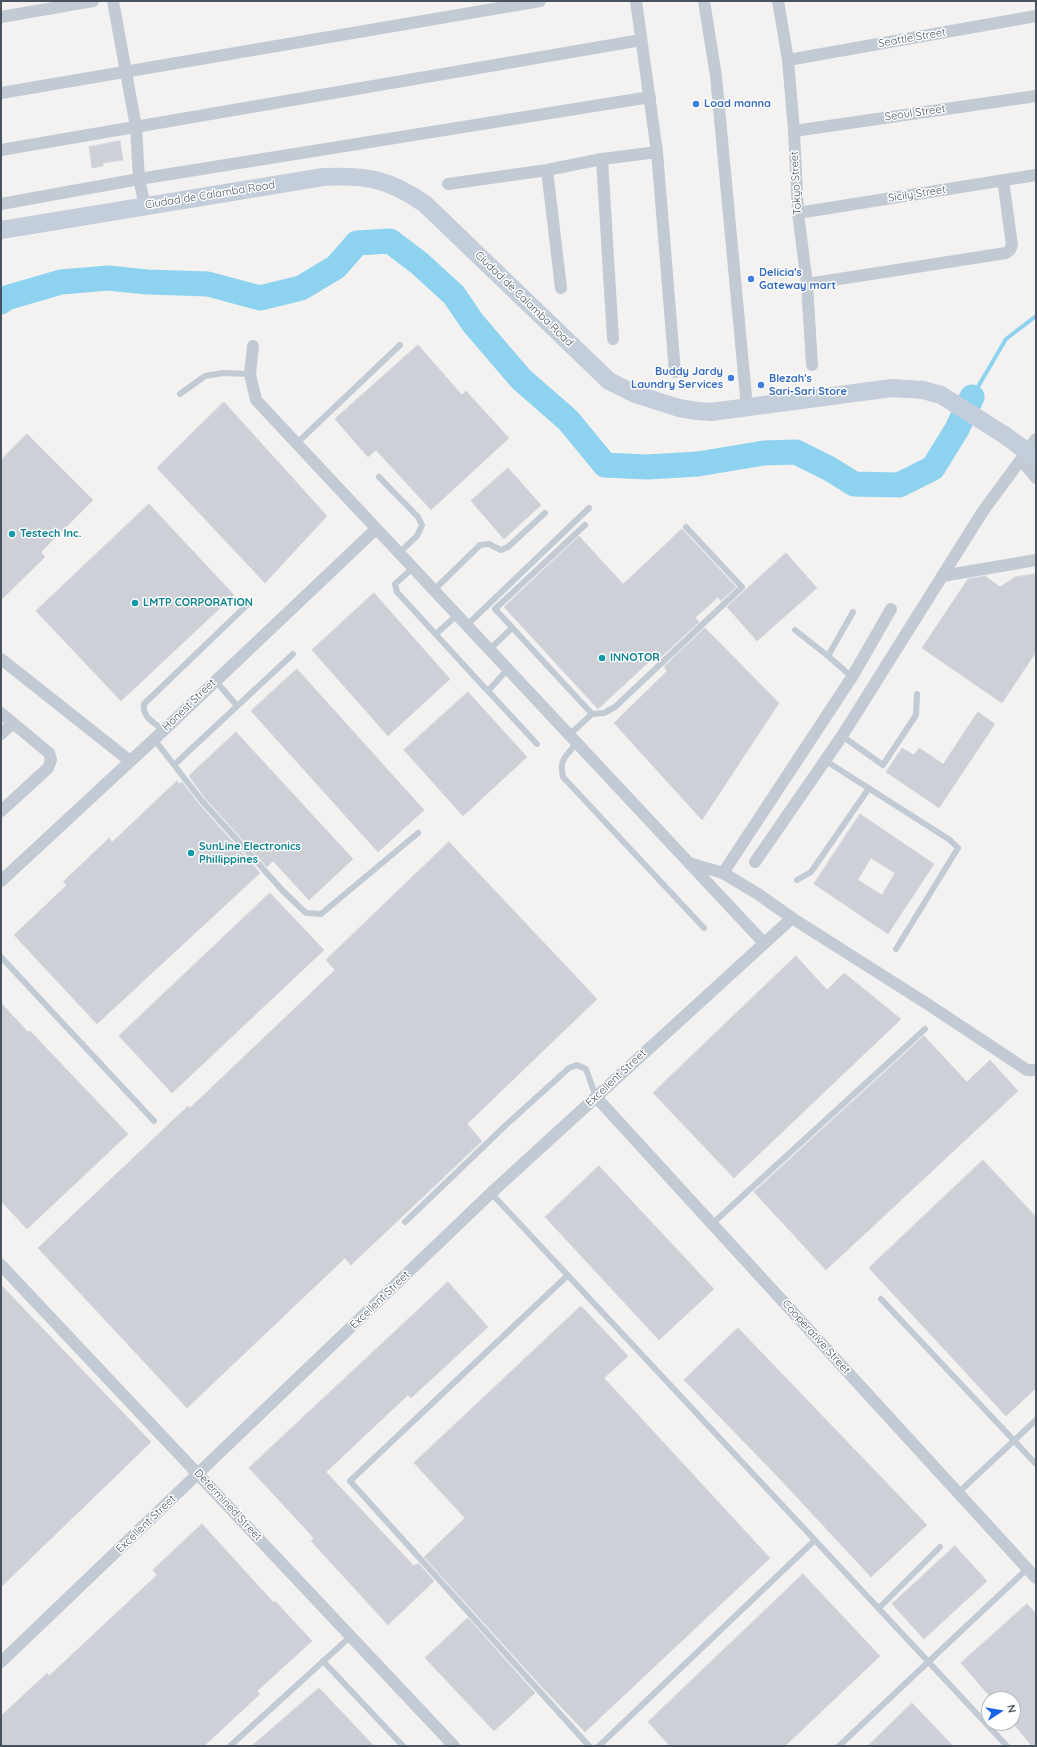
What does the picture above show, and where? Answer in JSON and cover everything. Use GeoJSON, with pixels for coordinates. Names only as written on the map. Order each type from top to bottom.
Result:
{"type":"FeatureCollection","features":[{"type":"Feature","properties":{"kind":"main road","name":"Ciudad de Calamba Road"},"geometry":{"type":"LineString","coordinates":[[1,230],[323,177],[346,176],[379,180],[406,191],[425,204],[609,381],[635,394],[679,408],[710,412],[892,388],[923,390],[941,395],[1030,452]]}},
{"type":"Feature","properties":{"kind":"street"},"geometry":{"type":"LineString","coordinates":[[1,17],[93,1]]}},
{"type":"Feature","properties":{"kind":"street"},"geometry":{"type":"LineString","coordinates":[[113,1],[136,127],[139,179],[145,206]]}},
{"type":"Feature","properties":{"kind":"street"},"geometry":{"type":"LineString","coordinates":[[1,93],[540,1]]}},
{"type":"Feature","properties":{"kind":"street"},"geometry":{"type":"LineString","coordinates":[[636,1],[658,152],[675,372]]}},
{"type":"Feature","properties":{"kind":"street"},"geometry":{"type":"LineString","coordinates":[[704,1],[716,76],[747,407]]}},
{"type":"Feature","properties":{"kind":"street","name":"Tokyo Street"},"geometry":{"type":"LineString","coordinates":[[778,1],[788,60],[794,131],[798,213],[807,284],[812,365]]}},
{"type":"Feature","properties":{"kind":"street","name":"Seattle Street"},"geometry":{"type":"LineString","coordinates":[[788,60],[1036,16]]}},
{"type":"Feature","properties":{"kind":"street"},"geometry":{"type":"LineString","coordinates":[[1,150],[641,40]]}},
{"type":"Feature","properties":{"kind":"street","name":"Seoul Street"},"geometry":{"type":"LineString","coordinates":[[794,131],[1036,96]]}},
{"type":"Feature","properties":{"kind":"street"},"geometry":{"type":"LineString","coordinates":[[1,204],[139,179],[650,97]]}},
{"type":"Feature","properties":{"kind":"street"},"geometry":{"type":"LineString","coordinates":[[448,184],[547,170],[602,159],[658,152]]}},
{"type":"Feature","properties":{"kind":"street"},"geometry":{"type":"LineString","coordinates":[[602,159],[613,339]]}},
{"type":"Feature","properties":{"kind":"street"},"geometry":{"type":"LineString","coordinates":[[547,170],[561,288]]}},
{"type":"Feature","properties":{"kind":"street","name":"Sicily Street"},"geometry":{"type":"LineString","coordinates":[[798,213],[1036,175]]}},
{"type":"Feature","properties":{"kind":"street"},"geometry":{"type":"LineString","coordinates":[[807,284],[1006,253],[1010,250],[1012,245],[1002,180]]}},
{"type":"Feature","properties":{"kind":"street"},"geometry":{"type":"LineString","coordinates":[[253,346],[250,374],[256,400],[687,863],[764,943]]}},
{"type":"Feature","properties":{"kind":"street"},"geometry":{"type":"LineString","coordinates":[[1030,452],[1036,478]]}},
{"type":"Feature","properties":{"kind":"street"},"geometry":{"type":"LineString","coordinates":[[755,862],[826,761],[983,511],[1030,452]]}},
{"type":"Feature","properties":{"kind":"street","name":"Honest Street"},"geometry":{"type":"LineString","coordinates":[[1,881],[164,730],[376,528]]}},
{"type":"Feature","properties":{"kind":"street"},"geometry":{"type":"LineString","coordinates":[[942,576],[1036,560]]}},
{"type":"Feature","properties":{"kind":"street"},"geometry":{"type":"LineString","coordinates":[[723,873],[852,677],[891,609]]}},
{"type":"Feature","properties":{"kind":"street"},"geometry":{"type":"LineString","coordinates":[[1,659],[130,761]]}},
{"type":"Feature","properties":{"kind":"street"},"geometry":{"type":"LineString","coordinates":[[1,713],[49,753],[52,760],[48,768],[1,811]]}},
{"type":"Feature","properties":{"kind":"street"},"geometry":{"type":"LineString","coordinates":[[1,734],[13,723]]}},
{"type":"Feature","properties":{"kind":"street"},"geometry":{"type":"LineString","coordinates":[[687,863],[723,873],[758,894],[792,918],[929,1005],[1027,1070],[1036,1070]]}},
{"type":"Feature","properties":{"kind":"street","name":"Excellent Street"},"geometry":{"type":"LineString","coordinates":[[1,1662],[491,1193],[792,918]]}},
{"type":"Feature","properties":{"kind":"street","name":"Cooperative Street"},"geometry":{"type":"LineString","coordinates":[[596,1097],[1036,1578]]}},
{"type":"Feature","properties":{"kind":"street","name":"Determined Street"},"geometry":{"type":"LineString","coordinates":[[1,1265],[454,1746]]}},
{"type":"Feature","properties":{"kind":"lane"},"geometry":{"type":"LineString","coordinates":[[296,444],[400,345]]}},
{"type":"Feature","properties":{"kind":"lane"},"geometry":{"type":"LineString","coordinates":[[180,394],[205,376],[223,373],[250,374]]}},
{"type":"Feature","properties":{"kind":"lane"},"geometry":{"type":"LineString","coordinates":[[379,477],[418,517],[422,525],[417,536],[399,553]]}},
{"type":"Feature","properties":{"kind":"lane"},"geometry":{"type":"LineString","coordinates":[[466,626],[589,508]]}},
{"type":"Feature","properties":{"kind":"lane"},"geometry":{"type":"LineString","coordinates":[[434,590],[480,545],[489,544],[501,550],[508,547],[545,512]]}},
{"type":"Feature","properties":{"kind":"lane"},"geometry":{"type":"LineString","coordinates":[[585,525],[495,609],[592,714]]}},
{"type":"Feature","properties":{"kind":"lane"},"geometry":{"type":"LineString","coordinates":[[686,527],[742,587],[615,707],[604,713],[592,714],[572,740],[562,759],[561,768],[563,777],[704,928]]}},
{"type":"Feature","properties":{"kind":"lane"},"geometry":{"type":"LineString","coordinates":[[413,568],[395,584],[395,588],[537,744]]}},
{"type":"Feature","properties":{"kind":"lane"},"geometry":{"type":"LineString","coordinates":[[164,730],[147,717],[143,709],[144,704],[249,603]]}},
{"type":"Feature","properties":{"kind":"lane"},"geometry":{"type":"LineString","coordinates":[[828,656],[853,612]]}},
{"type":"Feature","properties":{"kind":"lane"},"geometry":{"type":"LineString","coordinates":[[436,634],[457,615]]}},
{"type":"Feature","properties":{"kind":"lane"},"geometry":{"type":"LineString","coordinates":[[489,650],[512,628]]}},
{"type":"Feature","properties":{"kind":"lane"},"geometry":{"type":"LineString","coordinates":[[795,630],[852,677]]}},
{"type":"Feature","properties":{"kind":"lane"},"geometry":{"type":"LineString","coordinates":[[174,765],[293,654]]}},
{"type":"Feature","properties":{"kind":"lane"},"geometry":{"type":"LineString","coordinates":[[488,690],[508,670]]}},
{"type":"Feature","properties":{"kind":"lane"},"geometry":{"type":"LineString","coordinates":[[215,680],[237,706]]}},
{"type":"Feature","properties":{"kind":"lane"},"geometry":{"type":"LineString","coordinates":[[842,736],[883,765],[916,715],[917,694]]}},
{"type":"Feature","properties":{"kind":"lane"},"geometry":{"type":"LineString","coordinates":[[154,739],[202,801],[283,891],[306,913],[321,914],[418,833]]}},
{"type":"Feature","properties":{"kind":"lane"},"geometry":{"type":"LineString","coordinates":[[826,761],[950,840],[958,848],[896,949]]}},
{"type":"Feature","properties":{"kind":"lane"},"geometry":{"type":"LineString","coordinates":[[797,880],[811,872],[869,788]]}},
{"type":"Feature","properties":{"kind":"lane"},"geometry":{"type":"LineString","coordinates":[[1,957],[154,1121]]}},
{"type":"Feature","properties":{"kind":"lane"},"geometry":{"type":"LineString","coordinates":[[712,1224],[925,1029]]}},
{"type":"Feature","properties":{"kind":"lane"},"geometry":{"type":"LineString","coordinates":[[405,1222],[506,1125],[569,1068],[577,1065],[586,1069],[596,1097]]}},
{"type":"Feature","properties":{"kind":"lane"},"geometry":{"type":"LineString","coordinates":[[491,1193],[1007,1746]]}},
{"type":"Feature","properties":{"kind":"lane"},"geometry":{"type":"LineString","coordinates":[[568,1275],[350,1481],[589,1746]]}},
{"type":"Feature","properties":{"kind":"lane"},"geometry":{"type":"LineString","coordinates":[[881,1299],[1036,1464]]}},
{"type":"Feature","properties":{"kind":"lane"},"geometry":{"type":"LineString","coordinates":[[958,1493],[1036,1420]]}},
{"type":"Feature","properties":{"kind":"lane"},"geometry":{"type":"LineString","coordinates":[[599,1746],[815,1540]]}},
{"type":"Feature","properties":{"kind":"lane"},"geometry":{"type":"LineString","coordinates":[[879,1608],[940,1547]]}},
{"type":"Feature","properties":{"kind":"lane"},"geometry":{"type":"LineString","coordinates":[[839,1746],[1028,1569]]}},
{"type":"Feature","properties":{"kind":"lane"},"geometry":{"type":"LineString","coordinates":[[230,1746],[351,1636]]}},
{"type":"Feature","properties":{"kind":"lane"},"geometry":{"type":"LineString","coordinates":[[324,1661],[403,1746]]}},
{"type":"Feature","properties":{"kind":"building"},"geometry":{"type":"Polygon","coordinates":[[[120,141],[123,160],[103,163],[103,166],[92,168],[89,147],[120,141]]]}},
{"type":"Feature","properties":{"kind":"building"},"geometry":{"type":"Polygon","coordinates":[[[418,345],[462,395],[466,391],[509,438],[431,510],[376,450],[368,457],[335,419],[418,345]]]}},
{"type":"Feature","properties":{"kind":"building"},"geometry":{"type":"Polygon","coordinates":[[[224,402],[327,516],[265,583],[157,468],[224,402]]]}},
{"type":"Feature","properties":{"kind":"building"},"geometry":{"type":"Polygon","coordinates":[[[27,434],[93,500],[41,552],[45,557],[1,600],[1,460],[27,434]]]}},
{"type":"Feature","properties":{"kind":"building"},"geometry":{"type":"Polygon","coordinates":[[[508,468],[541,505],[504,539],[471,501],[508,468]]]}},
{"type":"Feature","properties":{"kind":"building","name":"LMTP CORPORATION"},"geometry":{"type":"Polygon","coordinates":[[[149,504],[234,595],[121,701],[36,611],[149,504]]]}},
{"type":"Feature","properties":{"kind":"building","name":"INNOTOR"},"geometry":{"type":"Polygon","coordinates":[[[682,529],[736,587],[721,601],[718,597],[695,618],[699,622],[658,660],[654,657],[598,709],[504,607],[579,536],[623,584],[682,529]]]}},
{"type":"Feature","properties":{"kind":"building"},"geometry":{"type":"Polygon","coordinates":[[[786,553],[817,588],[757,641],[727,607],[786,553]]]}},
{"type":"Feature","properties":{"kind":"building"},"geometry":{"type":"Polygon","coordinates":[[[1036,574],[1036,652],[1002,703],[922,648],[968,579],[985,576],[1000,587],[1015,577],[1036,574]]]}},
{"type":"Feature","properties":{"kind":"building"},"geometry":{"type":"Polygon","coordinates":[[[374,593],[450,679],[388,736],[312,650],[374,593]]]}},
{"type":"Feature","properties":{"kind":"building"},"geometry":{"type":"Polygon","coordinates":[[[705,628],[779,703],[702,820],[614,723],[667,671],[664,667],[705,628]]]}},
{"type":"Feature","properties":{"kind":"building"},"geometry":{"type":"Polygon","coordinates":[[[297,669],[424,810],[378,852],[251,711],[297,669]]]}},
{"type":"Feature","properties":{"kind":"building"},"geometry":{"type":"Polygon","coordinates":[[[468,692],[527,757],[463,816],[404,750],[468,692]]]}},
{"type":"Feature","properties":{"kind":"building"},"geometry":{"type":"Polygon","coordinates":[[[978,712],[995,724],[939,808],[886,772],[902,748],[914,755],[919,748],[943,764],[978,712]]]}},
{"type":"Feature","properties":{"kind":"building"},"geometry":{"type":"Polygon","coordinates":[[[236,732],[353,859],[309,900],[273,861],[267,867],[205,798],[189,776],[236,732]]]}},
{"type":"Feature","properties":{"kind":"building"},"geometry":{"type":"Polygon","coordinates":[[[177,781],[180,784],[182,782],[199,804],[260,873],[97,1024],[14,935],[67,885],[63,882],[109,838],[112,842],[177,781]]]}},
{"type":"Feature","properties":{"kind":"building"},"geometry":{"type":"Polygon","coordinates":[[[860,814],[934,864],[888,934],[814,884],[860,814]],[[871,858],[858,880],[882,895],[895,873],[871,858]]]}},
{"type":"Feature","properties":{"kind":"building"},"geometry":{"type":"Polygon","coordinates":[[[449,842],[597,999],[467,1124],[482,1141],[351,1265],[345,1258],[187,1408],[38,1248],[188,1106],[190,1108],[335,970],[326,960],[449,842]]]}},
{"type":"Feature","properties":{"kind":"building"},"geometry":{"type":"Polygon","coordinates":[[[270,893],[324,950],[172,1093],[119,1036],[270,893]]]}},
{"type":"Feature","properties":{"kind":"building"},"geometry":{"type":"Polygon","coordinates":[[[796,956],[827,990],[844,973],[901,1019],[734,1178],[653,1093],[796,956]]]}},
{"type":"Feature","properties":{"kind":"building"},"geometry":{"type":"Polygon","coordinates":[[[1,1003],[28,1032],[30,1031],[128,1134],[27,1229],[1,1201],[1,1003]]]}},
{"type":"Feature","properties":{"kind":"building"},"geometry":{"type":"Polygon","coordinates":[[[924,1036],[967,1082],[990,1060],[1018,1091],[826,1270],[754,1192],[924,1036]]]}},
{"type":"Feature","properties":{"kind":"building"},"geometry":{"type":"Polygon","coordinates":[[[983,1160],[1036,1217],[1036,1388],[1006,1416],[869,1268],[983,1160]]]}},
{"type":"Feature","properties":{"kind":"building"},"geometry":{"type":"Polygon","coordinates":[[[599,1166],[714,1289],[659,1340],[545,1217],[599,1166]]]}},
{"type":"Feature","properties":{"kind":"building"},"geometry":{"type":"Polygon","coordinates":[[[448,1282],[488,1327],[411,1398],[408,1395],[326,1472],[414,1566],[418,1563],[434,1581],[388,1625],[311,1541],[314,1538],[249,1468],[448,1282]]]}},
{"type":"Feature","properties":{"kind":"building"},"geometry":{"type":"Polygon","coordinates":[[[1,1285],[151,1442],[1,1587],[1,1285]]]}},
{"type":"Feature","properties":{"kind":"building"},"geometry":{"type":"Polygon","coordinates":[[[581,1306],[628,1356],[604,1378],[770,1558],[585,1732],[424,1557],[465,1518],[414,1463],[581,1306]]]}},
{"type":"Feature","properties":{"kind":"building"},"geometry":{"type":"Polygon","coordinates":[[[738,1328],[927,1525],[871,1577],[780,1479],[684,1380],[738,1328]]]}},
{"type":"Feature","properties":{"kind":"building"},"geometry":{"type":"Polygon","coordinates":[[[202,1524],[274,1603],[275,1601],[312,1641],[257,1691],[260,1694],[204,1746],[1,1746],[1,1716],[47,1673],[49,1676],[157,1575],[153,1570],[202,1524]]]}},
{"type":"Feature","properties":{"kind":"building"},"geometry":{"type":"Polygon","coordinates":[[[955,1546],[987,1581],[924,1639],[892,1604],[955,1546]]]}},
{"type":"Feature","properties":{"kind":"building"},"geometry":{"type":"Polygon","coordinates":[[[803,1574],[880,1656],[785,1746],[670,1746],[648,1722],[803,1574]]]}},
{"type":"Feature","properties":{"kind":"building"},"geometry":{"type":"Polygon","coordinates":[[[1027,1604],[1036,1614],[1036,1746],[1032,1746],[1020,1731],[1021,1731],[1021,1691],[985,1691],[961,1663],[1027,1604]]]}},
{"type":"Feature","properties":{"kind":"building"},"geometry":{"type":"Polygon","coordinates":[[[468,1618],[535,1693],[494,1731],[425,1658],[468,1618]]]}},
{"type":"Feature","properties":{"kind":"building"},"geometry":{"type":"Polygon","coordinates":[[[319,1688],[374,1746],[252,1746],[319,1688]]]}},
{"type":"Feature","properties":{"kind":"building"},"geometry":{"type":"Polygon","coordinates":[[[912,1703],[953,1746],[868,1746],[912,1703]]]}},
{"type":"Feature","properties":{"kind":"waterway"},"geometry":{"type":"LineString","coordinates":[[1,302],[6,298],[61,282],[108,278],[147,282],[208,284],[260,298],[301,288],[336,267],[357,243],[390,241],[419,263],[454,295],[473,323],[521,379],[568,420],[605,465],[647,467],[698,464],[764,453],[796,452],[830,469],[854,484],[899,485],[933,468],[957,429],[972,397]]}},
{"type":"Feature","properties":{"kind":"waterway"},"geometry":{"type":"LineString","coordinates":[[972,397],[1006,339],[1036,316]]}},
{"type":"Feature","properties":{"kind":"place","name":"Load manna"},"geometry":{"type":"Point","coordinates":[696,104]}},
{"type":"Feature","properties":{"kind":"place","name":"Delicia's Gateway mart"},"geometry":{"type":"Point","coordinates":[751,279]}},
{"type":"Feature","properties":{"kind":"place","name":"Buddy Jardy Laundry Services"},"geometry":{"type":"Point","coordinates":[731,378]}},
{"type":"Feature","properties":{"kind":"place","name":"Blezah's Sari-Sari Store"},"geometry":{"type":"Point","coordinates":[761,385]}},
{"type":"Feature","properties":{"kind":"place","name":"Testech Inc."},"geometry":{"type":"Point","coordinates":[12,534]}},
{"type":"Feature","properties":{"kind":"place","name":"LMTP CORPORATION"},"geometry":{"type":"Point","coordinates":[135,603]}},
{"type":"Feature","properties":{"kind":"place","name":"INNOTOR"},"geometry":{"type":"Point","coordinates":[602,658]}},
{"type":"Feature","properties":{"kind":"place","name":"SunLine Electronics Phillippines"},"geometry":{"type":"Point","coordinates":[191,853]}}]}
